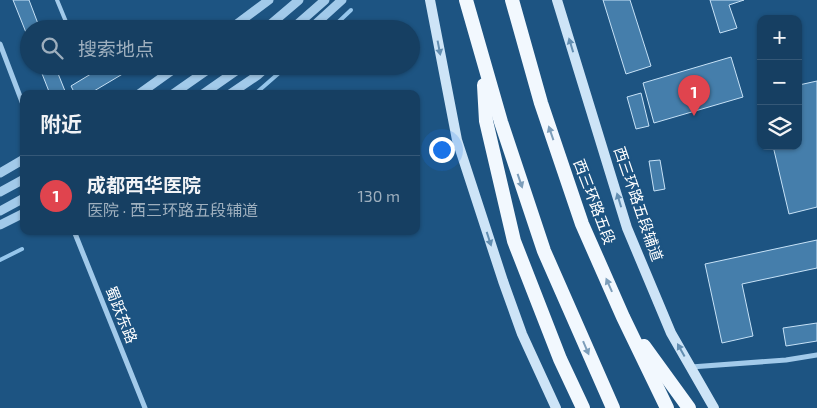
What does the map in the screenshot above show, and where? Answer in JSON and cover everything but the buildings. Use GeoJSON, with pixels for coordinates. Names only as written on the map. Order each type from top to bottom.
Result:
{"type":"FeatureCollection","features":[{"type":"Feature","properties":{"kind":"highway"},"geometry":{"type":"LineString","coordinates":[[466,0],[501,122],[544,251],[613,408]]}},
{"type":"Feature","properties":{"kind":"highway","name":"西三环路五段"},"geometry":{"type":"LineString","coordinates":[[512,0],[541,103],[579,214],[623,317],[666,408]]}},
{"type":"Feature","properties":{"kind":"highway"},"geometry":{"type":"LineString","coordinates":[[483,59],[486,121],[514,241],[560,359],[583,408]]}},
{"type":"Feature","properties":{"kind":"highway"},"geometry":{"type":"LineString","coordinates":[[623,317],[689,408]]}},
{"type":"Feature","properties":{"kind":"main road"},"geometry":{"type":"LineString","coordinates":[[430,0],[457,140],[522,334],[556,408]]}},
{"type":"Feature","properties":{"kind":"main road","name":"西三环路五段辅道"},"geometry":{"type":"LineString","coordinates":[[558,0],[628,228],[671,333],[714,408]]}},
{"type":"Feature","properties":{"kind":"street"},"geometry":{"type":"LineString","coordinates":[[242,20],[269,0]]}},
{"type":"Feature","properties":{"kind":"street"},"geometry":{"type":"LineString","coordinates":[[276,20],[300,0]]}},
{"type":"Feature","properties":{"kind":"street"},"geometry":{"type":"LineString","coordinates":[[302,20],[325,0]]}},
{"type":"Feature","properties":{"kind":"street"},"geometry":{"type":"LineString","coordinates":[[320,20],[342,0]]}},
{"type":"Feature","properties":{"kind":"street"},"geometry":{"type":"LineString","coordinates":[[0,44],[20,96]]}},
{"type":"Feature","properties":{"kind":"street"},"geometry":{"type":"LineString","coordinates":[[145,90],[165,75]]}},
{"type":"Feature","properties":{"kind":"street"},"geometry":{"type":"LineString","coordinates":[[179,90],[200,75]]}},
{"type":"Feature","properties":{"kind":"street"},"geometry":{"type":"LineString","coordinates":[[209,90],[230,75]]}},
{"type":"Feature","properties":{"kind":"street"},"geometry":{"type":"LineString","coordinates":[[236,90],[258,75]]}},
{"type":"Feature","properties":{"kind":"street"},"geometry":{"type":"LineString","coordinates":[[0,172],[20,161]]}},
{"type":"Feature","properties":{"kind":"street"},"geometry":{"type":"LineString","coordinates":[[0,192],[20,181]]}},
{"type":"Feature","properties":{"kind":"street"},"geometry":{"type":"LineString","coordinates":[[0,210],[20,200]]}},
{"type":"Feature","properties":{"kind":"street"},"geometry":{"type":"LineString","coordinates":[[0,225],[20,215]]}},
{"type":"Feature","properties":{"kind":"street","name":"蜀跃东路"},"geometry":{"type":"LineString","coordinates":[[76,235],[145,408]]}},
{"type":"Feature","properties":{"kind":"street"},"geometry":{"type":"LineString","coordinates":[[691,367],[816,356]]}},
{"type":"Feature","properties":{"kind":"lane"},"geometry":{"type":"LineString","coordinates":[[57,0],[65,20]]}},
{"type":"Feature","properties":{"kind":"waterway"},"geometry":{"type":"LineString","coordinates":[[340,20],[351,10]]}},
{"type":"Feature","properties":{"kind":"waterway"},"geometry":{"type":"LineString","coordinates":[[260,90],[277,75]]}},
{"type":"Feature","properties":{"kind":"waterway"},"geometry":{"type":"LineString","coordinates":[[0,260],[22,249]]}},
{"type":"Feature","properties":{"kind":"place","name":"成都西华医院"},"geometry":{"type":"Point","coordinates":[694,116]}}]}
